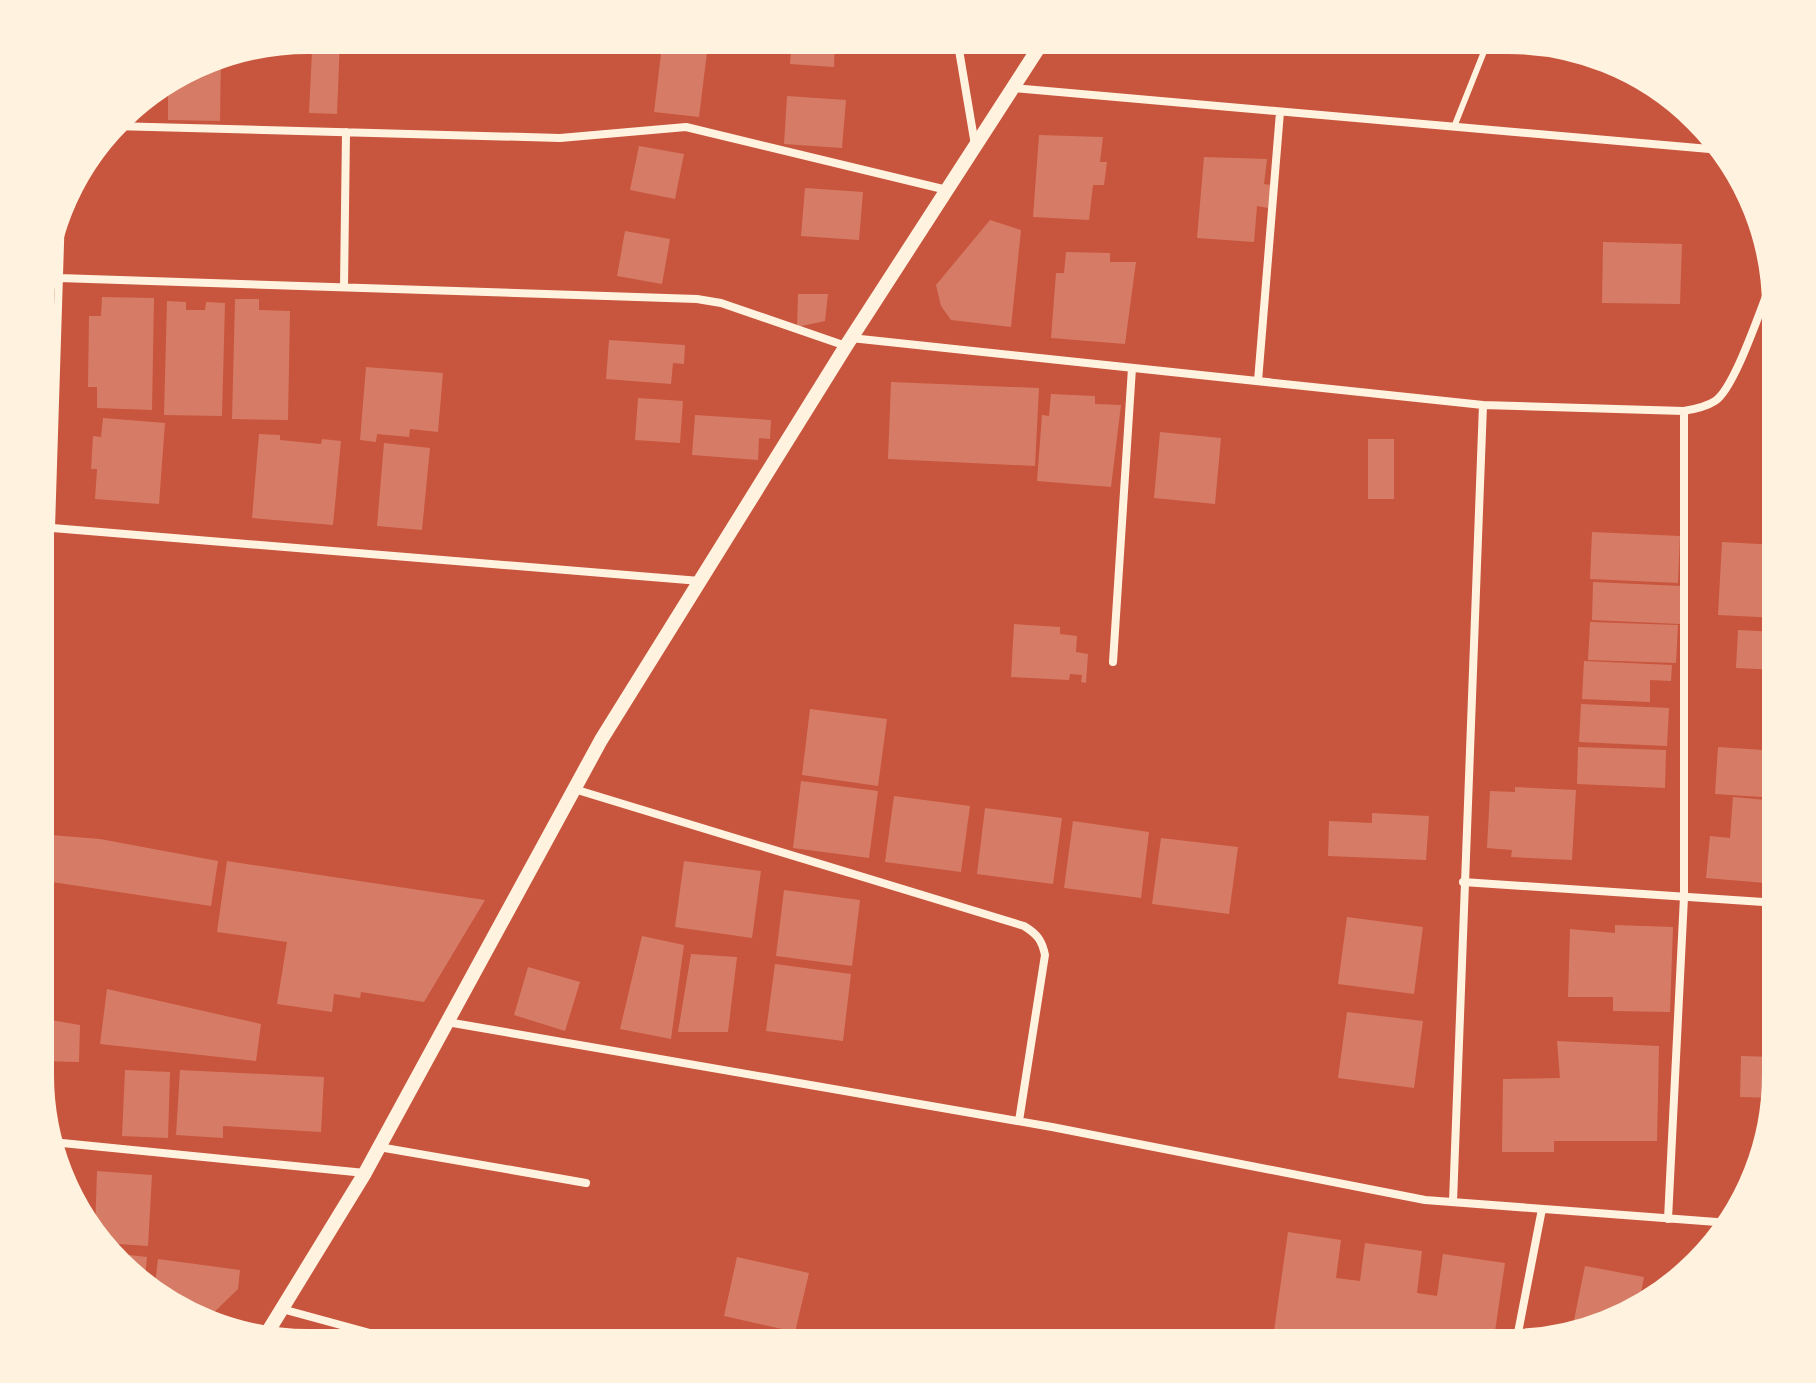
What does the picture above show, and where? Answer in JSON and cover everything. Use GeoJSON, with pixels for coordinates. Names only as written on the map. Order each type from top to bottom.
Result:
{"type":"FeatureCollection","features":[{"type":"Feature","properties":{"kind":"street"},"geometry":{"type":"LineString","coordinates":[[960,53],[975,146]]}},
{"type":"Feature","properties":{"kind":"street"},"geometry":{"type":"LineString","coordinates":[[271,1328],[365,1173],[601,740],[849,342],[1035,53]]}},
{"type":"Feature","properties":{"kind":"street"},"geometry":{"type":"LineString","coordinates":[[1012,88],[1708,149]]}},
{"type":"Feature","properties":{"kind":"street"},"geometry":{"type":"LineString","coordinates":[[1258,381],[1280,112]]}},
{"type":"Feature","properties":{"kind":"street"},"geometry":{"type":"LineString","coordinates":[[128,126],[560,138],[686,127],[947,190]]}},
{"type":"Feature","properties":{"kind":"street"},"geometry":{"type":"LineString","coordinates":[[344,287],[346,132]]}},
{"type":"Feature","properties":{"kind":"street"},"geometry":{"type":"LineString","coordinates":[[52,490],[60,247]]}},
{"type":"Feature","properties":{"kind":"street"},"geometry":{"type":"LineString","coordinates":[[59,278],[697,299],[721,303],[849,342],[1483,405],[1684,411],[1714,402],[1729,385],[1764,301]]}},
{"type":"Feature","properties":{"kind":"street"},"geometry":{"type":"LineString","coordinates":[[1113,662],[1132,368]]}},
{"type":"Feature","properties":{"kind":"street"},"geometry":{"type":"LineString","coordinates":[[1453,1202],[1483,405]]}},
{"type":"Feature","properties":{"kind":"street"},"geometry":{"type":"LineString","coordinates":[[1668,1219],[1684,897],[1684,411]]}},
{"type":"Feature","properties":{"kind":"street"},"geometry":{"type":"LineString","coordinates":[[52,528],[700,581]]}},
{"type":"Feature","properties":{"kind":"street"},"geometry":{"type":"LineString","coordinates":[[574,789],[1024,926],[1035,933],[1043,942],[1045,955],[1019,1121]]}},
{"type":"Feature","properties":{"kind":"street"},"geometry":{"type":"LineString","coordinates":[[1463,882],[1763,902]]}},
{"type":"Feature","properties":{"kind":"street"},"geometry":{"type":"LineString","coordinates":[[447,1022],[1019,1121],[1425,1200],[1717,1222]]}},
{"type":"Feature","properties":{"kind":"street"},"geometry":{"type":"LineString","coordinates":[[62,1143],[365,1173]]}},
{"type":"Feature","properties":{"kind":"street"},"geometry":{"type":"LineString","coordinates":[[379,1147],[586,1183]]}},
{"type":"Feature","properties":{"kind":"street"},"geometry":{"type":"LineString","coordinates":[[1518,1330],[1542,1209]]}},
{"type":"Feature","properties":{"kind":"street"},"geometry":{"type":"LineString","coordinates":[[282,1309],[359,1330]]}},
{"type":"Feature","properties":{"kind":"lane"},"geometry":{"type":"LineString","coordinates":[[1454,127],[1483,53]]}},
{"type":"Feature","properties":{"kind":"building"},"geometry":{"type":"Polygon","coordinates":[[[312,53],[339,53],[337,114],[309,113],[312,53]]]}},
{"type":"Feature","properties":{"kind":"building"},"geometry":{"type":"Polygon","coordinates":[[[661,53],[707,53],[699,117],[654,112],[661,53]]]}},
{"type":"Feature","properties":{"kind":"building"},"geometry":{"type":"Polygon","coordinates":[[[791,53],[834,53],[834,67],[790,64],[791,53]]]}},
{"type":"Feature","properties":{"kind":"building"},"geometry":{"type":"Polygon","coordinates":[[[221,68],[220,121],[168,120],[168,94],[221,68]]]}},
{"type":"Feature","properties":{"kind":"building"},"geometry":{"type":"Polygon","coordinates":[[[787,96],[846,100],[842,148],[784,144],[787,96]]]}},
{"type":"Feature","properties":{"kind":"building"},"geometry":{"type":"Polygon","coordinates":[[[1039,135],[1103,137],[1100,162],[1107,162],[1104,185],[1093,185],[1089,220],[1033,217],[1039,135]]]}},
{"type":"Feature","properties":{"kind":"building"},"geometry":{"type":"Polygon","coordinates":[[[639,146],[684,154],[675,199],[630,190],[639,146]]]}},
{"type":"Feature","properties":{"kind":"building"},"geometry":{"type":"Polygon","coordinates":[[[1204,157],[1267,159],[1264,184],[1271,185],[1268,208],[1257,206],[1254,242],[1197,238],[1204,157]]]}},
{"type":"Feature","properties":{"kind":"building"},"geometry":{"type":"Polygon","coordinates":[[[805,188],[863,192],[859,240],[801,236],[805,188]]]}},
{"type":"Feature","properties":{"kind":"building"},"geometry":{"type":"Polygon","coordinates":[[[990,220],[1021,230],[1011,327],[951,320],[941,306],[936,285],[990,220]]]}},
{"type":"Feature","properties":{"kind":"building"},"geometry":{"type":"Polygon","coordinates":[[[625,231],[670,239],[662,284],[617,276],[625,231]]]}},
{"type":"Feature","properties":{"kind":"building"},"geometry":{"type":"Polygon","coordinates":[[[1603,242],[1682,244],[1680,304],[1602,303],[1603,242]]]}},
{"type":"Feature","properties":{"kind":"building"},"geometry":{"type":"Polygon","coordinates":[[[1066,252],[1110,253],[1110,262],[1136,262],[1125,344],[1051,338],[1056,273],[1064,273],[1066,252]]]}},
{"type":"Feature","properties":{"kind":"building"},"geometry":{"type":"Polygon","coordinates":[[[798,294],[828,294],[825,321],[797,327],[798,294]]]}},
{"type":"Feature","properties":{"kind":"building"},"geometry":{"type":"Polygon","coordinates":[[[102,297],[154,298],[152,410],[97,408],[97,387],[88,387],[89,316],[101,316],[102,297]]]}},
{"type":"Feature","properties":{"kind":"building"},"geometry":{"type":"Polygon","coordinates":[[[235,299],[259,299],[259,310],[290,311],[288,420],[232,419],[235,299]]]}},
{"type":"Feature","properties":{"kind":"building"},"geometry":{"type":"Polygon","coordinates":[[[167,301],[186,302],[186,310],[205,310],[206,302],[225,303],[222,416],[164,415],[167,301]]]}},
{"type":"Feature","properties":{"kind":"building"},"geometry":{"type":"Polygon","coordinates":[[[609,340],[685,345],[684,364],[673,363],[671,384],[606,379],[609,340]]]}},
{"type":"Feature","properties":{"kind":"building"},"geometry":{"type":"Polygon","coordinates":[[[366,367],[443,373],[438,432],[410,429],[409,437],[377,434],[376,442],[360,440],[366,367]]]}},
{"type":"Feature","properties":{"kind":"building"},"geometry":{"type":"Polygon","coordinates":[[[891,382],[1039,388],[1035,466],[888,459],[891,382]]]}},
{"type":"Feature","properties":{"kind":"building"},"geometry":{"type":"Polygon","coordinates":[[[1051,394],[1095,396],[1095,404],[1121,405],[1111,487],[1037,481],[1042,415],[1049,416],[1051,394]]]}},
{"type":"Feature","properties":{"kind":"building"},"geometry":{"type":"Polygon","coordinates":[[[638,398],[683,401],[680,443],[635,440],[638,398]]]}},
{"type":"Feature","properties":{"kind":"building"},"geometry":{"type":"Polygon","coordinates":[[[695,415],[771,420],[770,439],[759,438],[758,460],[692,455],[695,415]]]}},
{"type":"Feature","properties":{"kind":"building"},"geometry":{"type":"Polygon","coordinates":[[[103,418],[165,423],[159,504],[95,499],[97,469],[91,469],[93,436],[101,437],[103,418]]]}},
{"type":"Feature","properties":{"kind":"building"},"geometry":{"type":"Polygon","coordinates":[[[1160,432],[1221,438],[1215,504],[1154,498],[1160,432]]]}},
{"type":"Feature","properties":{"kind":"building"},"geometry":{"type":"Polygon","coordinates":[[[259,434],[280,435],[280,440],[321,444],[322,439],[341,441],[333,525],[252,518],[259,434]]]}},
{"type":"Feature","properties":{"kind":"building"},"geometry":{"type":"Polygon","coordinates":[[[1368,439],[1394,439],[1394,499],[1368,499],[1368,439]]]}},
{"type":"Feature","properties":{"kind":"building"},"geometry":{"type":"Polygon","coordinates":[[[384,443],[430,448],[422,530],[377,526],[384,443]]]}},
{"type":"Feature","properties":{"kind":"building"},"geometry":{"type":"Polygon","coordinates":[[[1592,532],[1680,536],[1678,583],[1590,579],[1592,532]]]}},
{"type":"Feature","properties":{"kind":"building"},"geometry":{"type":"Polygon","coordinates":[[[1722,542],[1764,544],[1764,617],[1718,615],[1722,542]]]}},
{"type":"Feature","properties":{"kind":"building"},"geometry":{"type":"Polygon","coordinates":[[[1593,582],[1682,586],[1680,624],[1592,620],[1593,582]]]}},
{"type":"Feature","properties":{"kind":"building"},"geometry":{"type":"Polygon","coordinates":[[[1590,622],[1678,625],[1676,663],[1588,660],[1590,622]]]}},
{"type":"Feature","properties":{"kind":"building"},"geometry":{"type":"Polygon","coordinates":[[[1014,624],[1060,627],[1060,634],[1077,636],[1076,652],[1088,654],[1086,683],[1081,682],[1082,675],[1070,674],[1069,680],[1011,677],[1014,624]]]}},
{"type":"Feature","properties":{"kind":"building"},"geometry":{"type":"Polygon","coordinates":[[[1738,630],[1764,631],[1764,669],[1736,668],[1738,630]]]}},
{"type":"Feature","properties":{"kind":"building"},"geometry":{"type":"Polygon","coordinates":[[[1584,661],[1672,665],[1671,681],[1650,680],[1650,702],[1582,699],[1584,661]]]}},
{"type":"Feature","properties":{"kind":"building"},"geometry":{"type":"Polygon","coordinates":[[[1581,704],[1669,708],[1667,746],[1579,742],[1581,704]]]}},
{"type":"Feature","properties":{"kind":"building"},"geometry":{"type":"Polygon","coordinates":[[[810,709],[887,719],[878,786],[802,775],[810,709]]]}},
{"type":"Feature","properties":{"kind":"building"},"geometry":{"type":"Polygon","coordinates":[[[1578,747],[1666,750],[1665,788],[1577,784],[1578,747]]]}},
{"type":"Feature","properties":{"kind":"building"},"geometry":{"type":"Polygon","coordinates":[[[1718,747],[1763,750],[1763,797],[1715,794],[1718,747]]]}},
{"type":"Feature","properties":{"kind":"building"},"geometry":{"type":"Polygon","coordinates":[[[801,781],[878,791],[869,858],[793,848],[801,781]]]}},
{"type":"Feature","properties":{"kind":"building"},"geometry":{"type":"Polygon","coordinates":[[[1515,787],[1576,790],[1572,860],[1511,857],[1512,850],[1487,848],[1490,791],[1515,792],[1515,787]]]}},
{"type":"Feature","properties":{"kind":"building"},"geometry":{"type":"Polygon","coordinates":[[[894,796],[970,806],[961,872],[885,862],[894,796]]]}},
{"type":"Feature","properties":{"kind":"building"},"geometry":{"type":"Polygon","coordinates":[[[1733,797],[1763,800],[1763,883],[1706,878],[1710,836],[1730,838],[1733,797]]]}},
{"type":"Feature","properties":{"kind":"building"},"geometry":{"type":"Polygon","coordinates":[[[985,808],[1062,818],[1053,884],[977,874],[985,808]]]}},
{"type":"Feature","properties":{"kind":"building"},"geometry":{"type":"Polygon","coordinates":[[[1372,813],[1429,816],[1426,860],[1328,856],[1329,821],[1372,823],[1372,813]]]}},
{"type":"Feature","properties":{"kind":"building"},"geometry":{"type":"Polygon","coordinates":[[[1073,821],[1149,832],[1141,898],[1064,888],[1073,821]]]}},
{"type":"Feature","properties":{"kind":"building"},"geometry":{"type":"Polygon","coordinates":[[[53,835],[100,839],[218,861],[211,906],[53,882],[53,835]]]}},
{"type":"Feature","properties":{"kind":"building"},"geometry":{"type":"Polygon","coordinates":[[[1161,838],[1238,847],[1229,914],[1152,904],[1161,838]]]}},
{"type":"Feature","properties":{"kind":"building"},"geometry":{"type":"Polygon","coordinates":[[[227,861],[485,900],[424,1002],[361,992],[360,998],[334,994],[332,1012],[277,1004],[287,942],[217,932],[227,861]]]}},
{"type":"Feature","properties":{"kind":"building"},"geometry":{"type":"Polygon","coordinates":[[[684,861],[761,871],[752,938],[675,927],[684,861]]]}},
{"type":"Feature","properties":{"kind":"building"},"geometry":{"type":"Polygon","coordinates":[[[784,890],[860,900],[852,966],[776,956],[784,890]]]}},
{"type":"Feature","properties":{"kind":"building"},"geometry":{"type":"Polygon","coordinates":[[[1347,917],[1423,927],[1414,994],[1338,984],[1347,917]]]}},
{"type":"Feature","properties":{"kind":"building"},"geometry":{"type":"Polygon","coordinates":[[[1615,925],[1673,927],[1670,1012],[1613,1011],[1613,997],[1568,997],[1570,929],[1615,933],[1615,925]]]}},
{"type":"Feature","properties":{"kind":"building"},"geometry":{"type":"Polygon","coordinates":[[[642,936],[684,945],[671,1039],[620,1029],[642,936]]]}},
{"type":"Feature","properties":{"kind":"building"},"geometry":{"type":"Polygon","coordinates":[[[691,954],[737,957],[728,1032],[678,1032],[691,954]]]}},
{"type":"Feature","properties":{"kind":"building"},"geometry":{"type":"Polygon","coordinates":[[[775,964],[851,974],[843,1041],[766,1031],[775,964]]]}},
{"type":"Feature","properties":{"kind":"building"},"geometry":{"type":"Polygon","coordinates":[[[528,967],[580,982],[565,1031],[514,1015],[528,967]]]}},
{"type":"Feature","properties":{"kind":"building"},"geometry":{"type":"Polygon","coordinates":[[[107,989],[261,1024],[256,1061],[100,1044],[107,989]]]}},
{"type":"Feature","properties":{"kind":"building"},"geometry":{"type":"Polygon","coordinates":[[[1347,1012],[1423,1021],[1414,1088],[1338,1078],[1347,1012]]]}},
{"type":"Feature","properties":{"kind":"building"},"geometry":{"type":"Polygon","coordinates":[[[53,1020],[80,1025],[79,1062],[53,1061],[53,1020]]]}},
{"type":"Feature","properties":{"kind":"building"},"geometry":{"type":"Polygon","coordinates":[[[1557,1041],[1659,1046],[1657,1141],[1554,1141],[1554,1152],[1502,1152],[1503,1079],[1560,1078],[1557,1041]]]}},
{"type":"Feature","properties":{"kind":"building"},"geometry":{"type":"Polygon","coordinates":[[[1741,1056],[1763,1057],[1762,1098],[1740,1097],[1741,1056]]]}},
{"type":"Feature","properties":{"kind":"building"},"geometry":{"type":"Polygon","coordinates":[[[125,1070],[170,1072],[168,1138],[122,1136],[125,1070]]]}},
{"type":"Feature","properties":{"kind":"building"},"geometry":{"type":"Polygon","coordinates":[[[180,1070],[324,1077],[321,1132],[223,1126],[223,1138],[176,1135],[180,1070]]]}},
{"type":"Feature","properties":{"kind":"building"},"geometry":{"type":"Polygon","coordinates":[[[97,1171],[152,1175],[148,1246],[116,1244],[95,1217],[97,1171]]]}},
{"type":"Feature","properties":{"kind":"building"},"geometry":{"type":"Polygon","coordinates":[[[1288,1232],[1341,1240],[1336,1278],[1360,1281],[1365,1243],[1422,1251],[1417,1293],[1437,1296],[1443,1254],[1505,1263],[1495,1331],[1274,1331],[1288,1232]]]}},
{"type":"Feature","properties":{"kind":"building"},"geometry":{"type":"Polygon","coordinates":[[[126,1255],[147,1257],[145,1273],[126,1255]]]}},
{"type":"Feature","properties":{"kind":"building"},"geometry":{"type":"Polygon","coordinates":[[[737,1257],[809,1273],[795,1330],[724,1316],[737,1257]]]}},
{"type":"Feature","properties":{"kind":"building"},"geometry":{"type":"Polygon","coordinates":[[[158,1259],[240,1270],[238,1289],[213,1313],[180,1297],[156,1280],[158,1259]]]}},
{"type":"Feature","properties":{"kind":"building"},"geometry":{"type":"Polygon","coordinates":[[[1585,1266],[1644,1277],[1641,1294],[1636,1297],[1606,1312],[1574,1320],[1585,1266]]]}}]}
